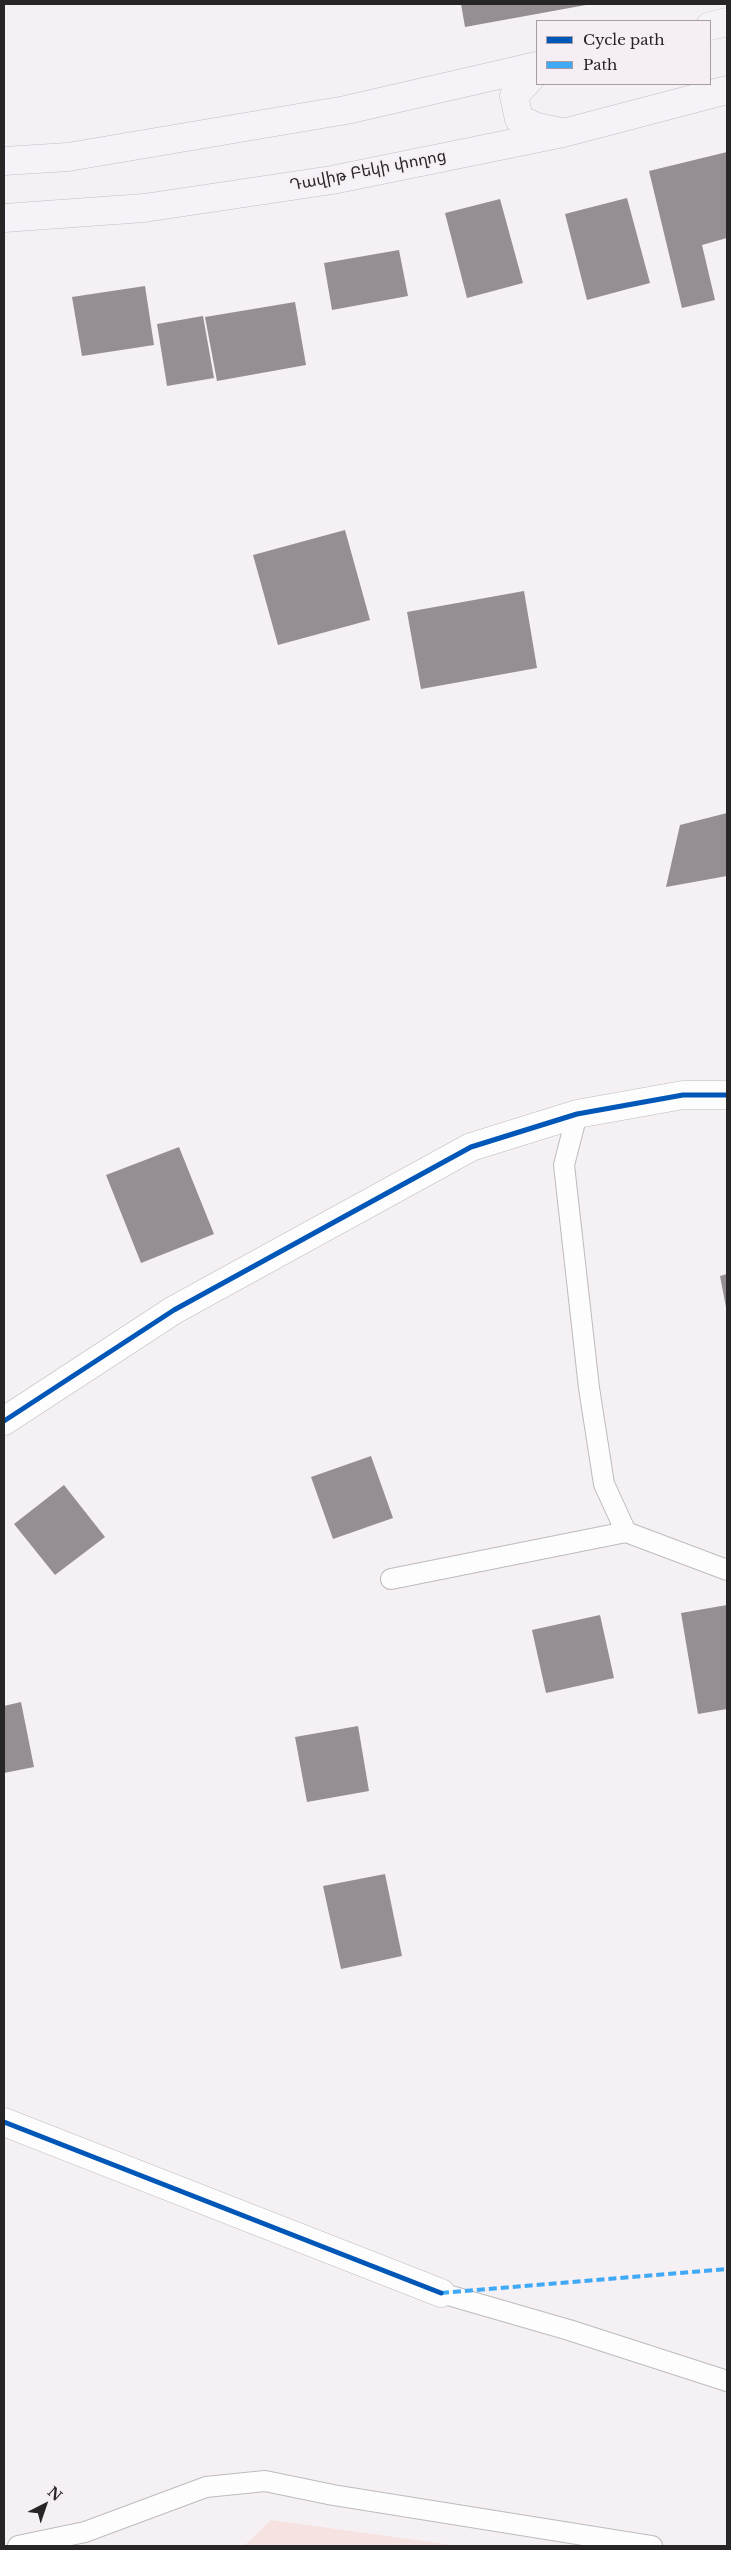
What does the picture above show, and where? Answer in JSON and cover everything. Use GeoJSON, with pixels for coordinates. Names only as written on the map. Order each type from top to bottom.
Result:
{"type":"FeatureCollection","features":[{"type":"Feature","properties":{"kind":"main road"},"geometry":{"type":"LineString","coordinates":[[711,26],[727,22]]}},
{"type":"Feature","properties":{"kind":"main road"},"geometry":{"type":"LineString","coordinates":[[4,161],[68,157],[346,110],[536,66]]}},
{"type":"Feature","properties":{"kind":"main road"},"geometry":{"type":"LineString","coordinates":[[536,72],[514,96],[519,119],[537,127],[563,133]]}},
{"type":"Feature","properties":{"kind":"main road","name":"Դավիթ Բեկի փողոց"},"geometry":{"type":"LineString","coordinates":[[4,218],[144,208],[332,180],[563,133],[727,90]]}},
{"type":"Feature","properties":{"kind":"street"},"geometry":{"type":"LineString","coordinates":[[4,1421],[174,1310],[471,1147],[577,1114],[683,1096],[727,1095]]}},
{"type":"Feature","properties":{"kind":"street"},"geometry":{"type":"LineString","coordinates":[[4,2122],[441,2293]]}},
{"type":"Feature","properties":{"kind":"lane"},"geometry":{"type":"LineString","coordinates":[[577,1114],[564,1166],[574,1260],[604,1484],[626,1532]]}},
{"type":"Feature","properties":{"kind":"lane"},"geometry":{"type":"LineString","coordinates":[[391,1579],[626,1532],[727,1570]]}},
{"type":"Feature","properties":{"kind":"lane"},"geometry":{"type":"LineString","coordinates":[[441,2293],[569,2330],[727,2382]]}},
{"type":"Feature","properties":{"kind":"lane"},"geometry":{"type":"LineString","coordinates":[[18,2546],[85,2532],[206,2487],[265,2481],[334,2495],[652,2546]]}},
{"type":"Feature","properties":{"kind":"shaded area"},"geometry":{"type":"Polygon","coordinates":[[[271,2520],[459,2546],[244,2546],[271,2520]]]}},
{"type":"Feature","properties":{"kind":"building"},"geometry":{"type":"Polygon","coordinates":[[[461,4],[585,4],[586,5],[465,27],[461,4]]]}},
{"type":"Feature","properties":{"kind":"building"},"geometry":{"type":"Polygon","coordinates":[[[727,152],[727,238],[702,245],[715,300],[682,308],[649,171],[727,152]]]}},
{"type":"Feature","properties":{"kind":"building"},"geometry":{"type":"Polygon","coordinates":[[[627,198],[650,283],[587,300],[565,214],[627,198]]]}},
{"type":"Feature","properties":{"kind":"building"},"geometry":{"type":"Polygon","coordinates":[[[500,199],[523,283],[467,298],[445,213],[500,199]]]}},
{"type":"Feature","properties":{"kind":"building"},"geometry":{"type":"Polygon","coordinates":[[[399,250],[408,296],[332,310],[324,263],[399,250]]]}},
{"type":"Feature","properties":{"kind":"building"},"geometry":{"type":"Polygon","coordinates":[[[145,286],[154,345],[82,356],[72,297],[145,286]]]}},
{"type":"Feature","properties":{"kind":"building"},"geometry":{"type":"Polygon","coordinates":[[[295,302],[306,365],[217,381],[205,317],[295,302]]]}},
{"type":"Feature","properties":{"kind":"building"},"geometry":{"type":"Polygon","coordinates":[[[203,316],[214,378],[167,386],[157,324],[203,316]]]}},
{"type":"Feature","properties":{"kind":"building"},"geometry":{"type":"Polygon","coordinates":[[[345,530],[370,620],[278,645],[253,555],[345,530]]]}},
{"type":"Feature","properties":{"kind":"building"},"geometry":{"type":"Polygon","coordinates":[[[524,591],[537,668],[421,689],[407,612],[524,591]]]}},
{"type":"Feature","properties":{"kind":"building"},"geometry":{"type":"Polygon","coordinates":[[[727,813],[727,876],[666,887],[680,825],[727,813]]]}},
{"type":"Feature","properties":{"kind":"building"},"geometry":{"type":"Polygon","coordinates":[[[179,1147],[214,1234],[141,1263],[106,1175],[179,1147]]]}},
{"type":"Feature","properties":{"kind":"building"},"geometry":{"type":"Polygon","coordinates":[[[727,1274],[727,1307],[726,1307],[720,1276],[727,1274]]]}},
{"type":"Feature","properties":{"kind":"building"},"geometry":{"type":"Polygon","coordinates":[[[371,1456],[393,1518],[333,1539],[311,1477],[371,1456]]]}},
{"type":"Feature","properties":{"kind":"building"},"geometry":{"type":"Polygon","coordinates":[[[64,1485],[105,1537],[55,1575],[14,1524],[64,1485]]]}},
{"type":"Feature","properties":{"kind":"building"},"geometry":{"type":"Polygon","coordinates":[[[727,1605],[727,1709],[698,1714],[681,1613],[727,1605]]]}},
{"type":"Feature","properties":{"kind":"building"},"geometry":{"type":"Polygon","coordinates":[[[600,1615],[614,1678],[546,1693],[532,1630],[600,1615]]]}},
{"type":"Feature","properties":{"kind":"building"},"geometry":{"type":"Polygon","coordinates":[[[21,1702],[34,1767],[4,1773],[4,1706],[21,1702]]]}},
{"type":"Feature","properties":{"kind":"building"},"geometry":{"type":"Polygon","coordinates":[[[358,1726],[369,1791],[307,1802],[295,1737],[358,1726]]]}},
{"type":"Feature","properties":{"kind":"building"},"geometry":{"type":"Polygon","coordinates":[[[385,1874],[402,1956],[341,1969],[323,1886],[385,1874]]]}},
{"type":"Feature","properties":{"kind":"marked path"},"geometry":{"type":"LineString","coordinates":[[441,2293],[727,2269]]}},
{"type":"Feature","properties":{"kind":"cycle path"},"geometry":{"type":"LineString","coordinates":[[4,1421],[174,1310],[471,1147],[577,1114],[683,1095],[727,1095]]}},
{"type":"Feature","properties":{"kind":"cycle path"},"geometry":{"type":"LineString","coordinates":[[4,2122],[441,2293]]}}]}
